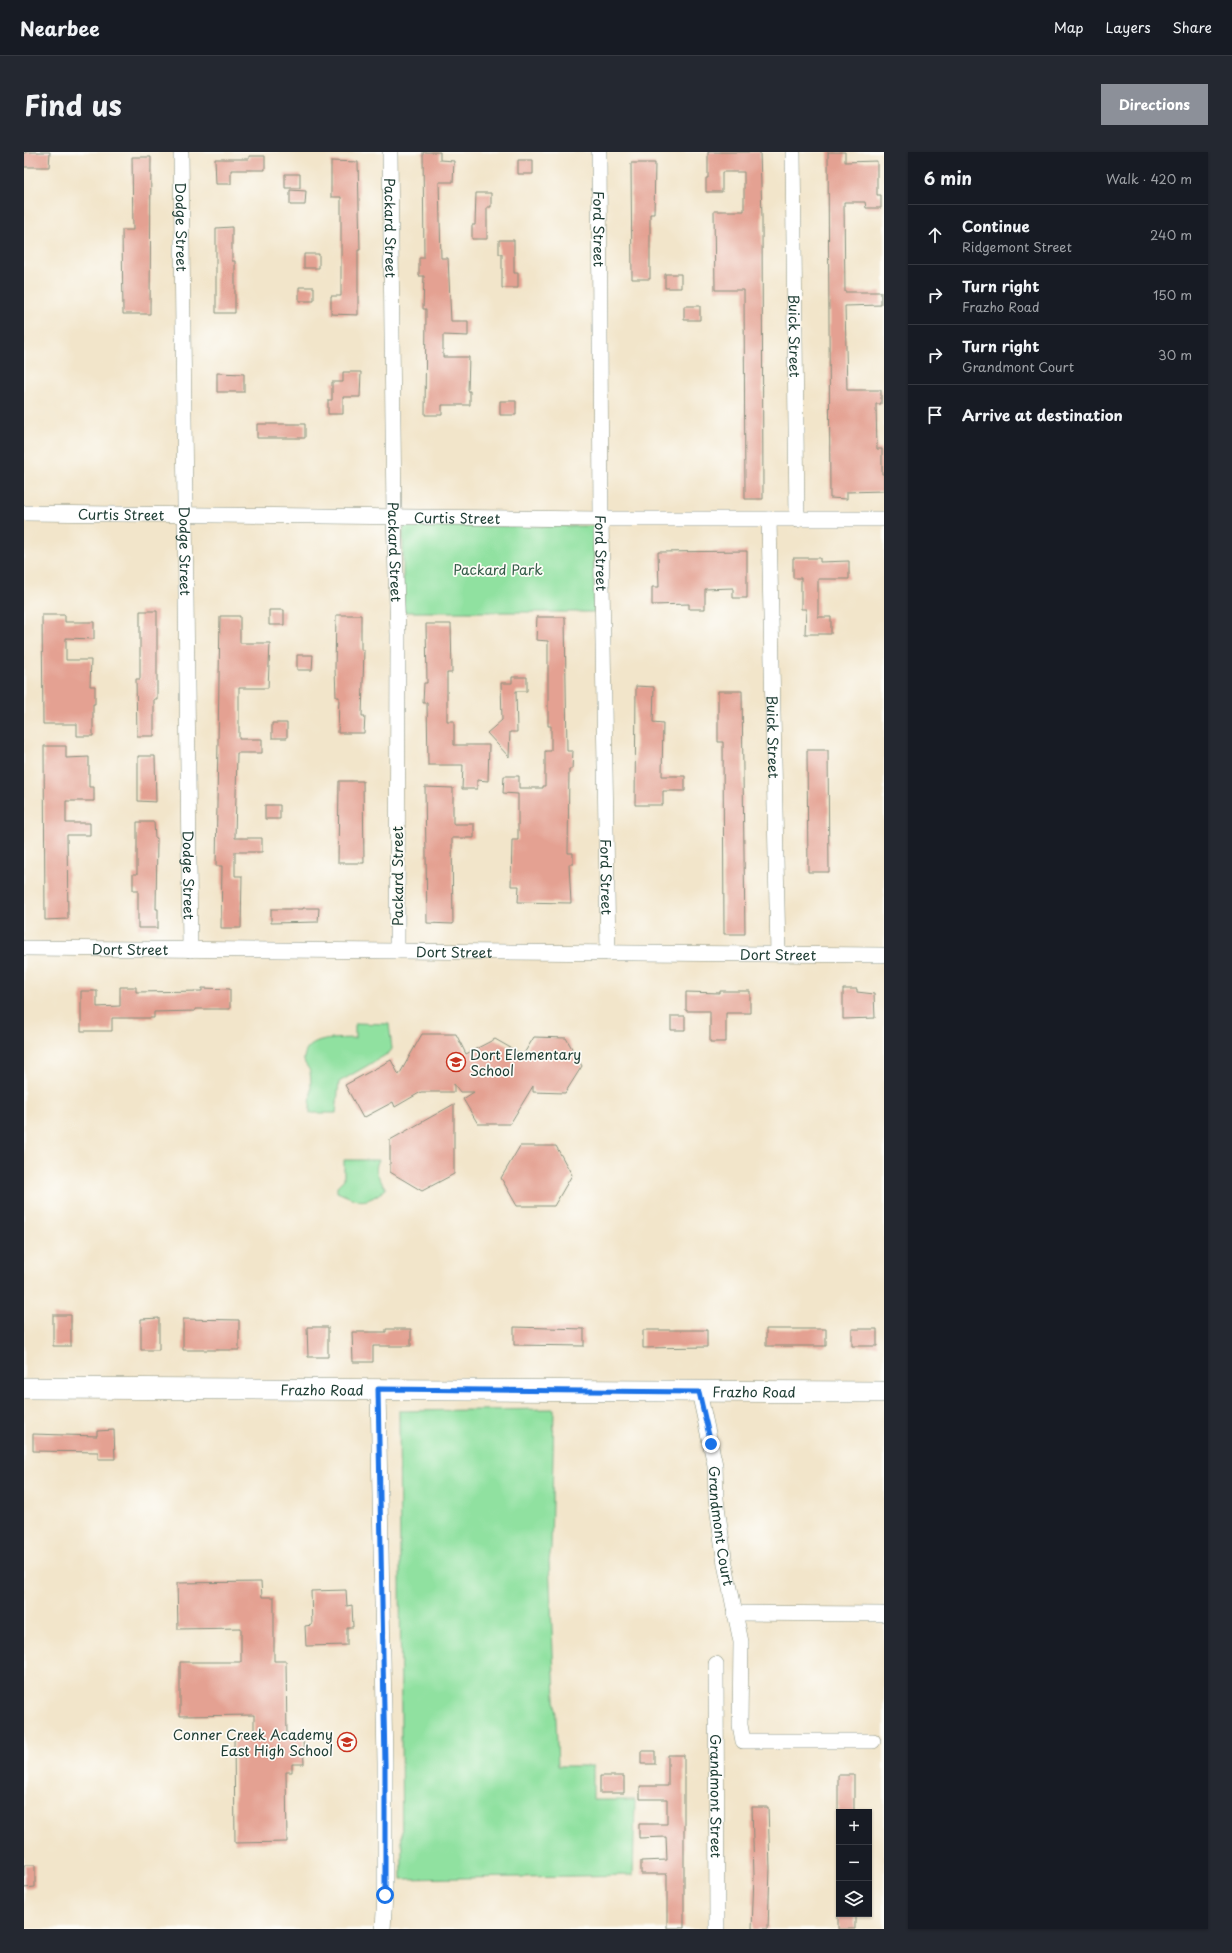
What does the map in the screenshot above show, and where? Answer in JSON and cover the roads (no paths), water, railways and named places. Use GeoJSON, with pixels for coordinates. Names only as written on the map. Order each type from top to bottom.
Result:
{"type":"FeatureCollection","features":[{"type":"Feature","properties":{"kind":"street","name":"Dodge Street"},"geometry":{"type":"LineString","coordinates":[[180,152],[190,950]]}},
{"type":"Feature","properties":{"kind":"street","name":"Packard Street"},"geometry":{"type":"LineString","coordinates":[[390,152],[394,516],[398,636],[396,951]]}},
{"type":"Feature","properties":{"kind":"street","name":"Ford Street"},"geometry":{"type":"LineString","coordinates":[[599,152],[608,953]]}},
{"type":"Feature","properties":{"kind":"street","name":"Buick Street"},"geometry":{"type":"LineString","coordinates":[[793,152],[796,520]]}},
{"type":"Feature","properties":{"kind":"street","name":"Curtis Street"},"geometry":{"type":"LineString","coordinates":[[24,513],[602,519],[884,519]]}},
{"type":"Feature","properties":{"kind":"street","name":"Buick Street"},"geometry":{"type":"LineString","coordinates":[[769,519],[778,954]]}},
{"type":"Feature","properties":{"kind":"street","name":"Dort Street"},"geometry":{"type":"LineString","coordinates":[[24,948],[884,955]]}},
{"type":"Feature","properties":{"kind":"street","name":"Frazho Road"},"geometry":{"type":"LineString","coordinates":[[24,1388],[884,1392]]}},
{"type":"Feature","properties":{"kind":"street"},"geometry":{"type":"LineString","coordinates":[[378,1389],[385,1763],[384,1929]]}},
{"type":"Feature","properties":{"kind":"street","name":"Grandmont Court"},"geometry":{"type":"LineString","coordinates":[[699,1392],[715,1465],[716,1499],[734,1612],[741,1642],[740,1725],[744,1741],[873,1741]]}},
{"type":"Feature","properties":{"kind":"street"},"geometry":{"type":"LineString","coordinates":[[734,1612],[884,1614]]}},
{"type":"Feature","properties":{"kind":"street","name":"Grandmont Street"},"geometry":{"type":"LineString","coordinates":[[716,1664],[717,1929]]}},
{"type":"Feature","properties":{"kind":"place","name":"Dort Elementary School"},"geometry":{"type":"Point","coordinates":[456,1062]}},
{"type":"Feature","properties":{"kind":"place","name":"Conner Creek Academy East High School"},"geometry":{"type":"Point","coordinates":[347,1742]}},
{"type":"Feature","properties":{"kind":"park label","name":"Packard Park"},"geometry":{"type":"Point","coordinates":[498,569]}}]}
